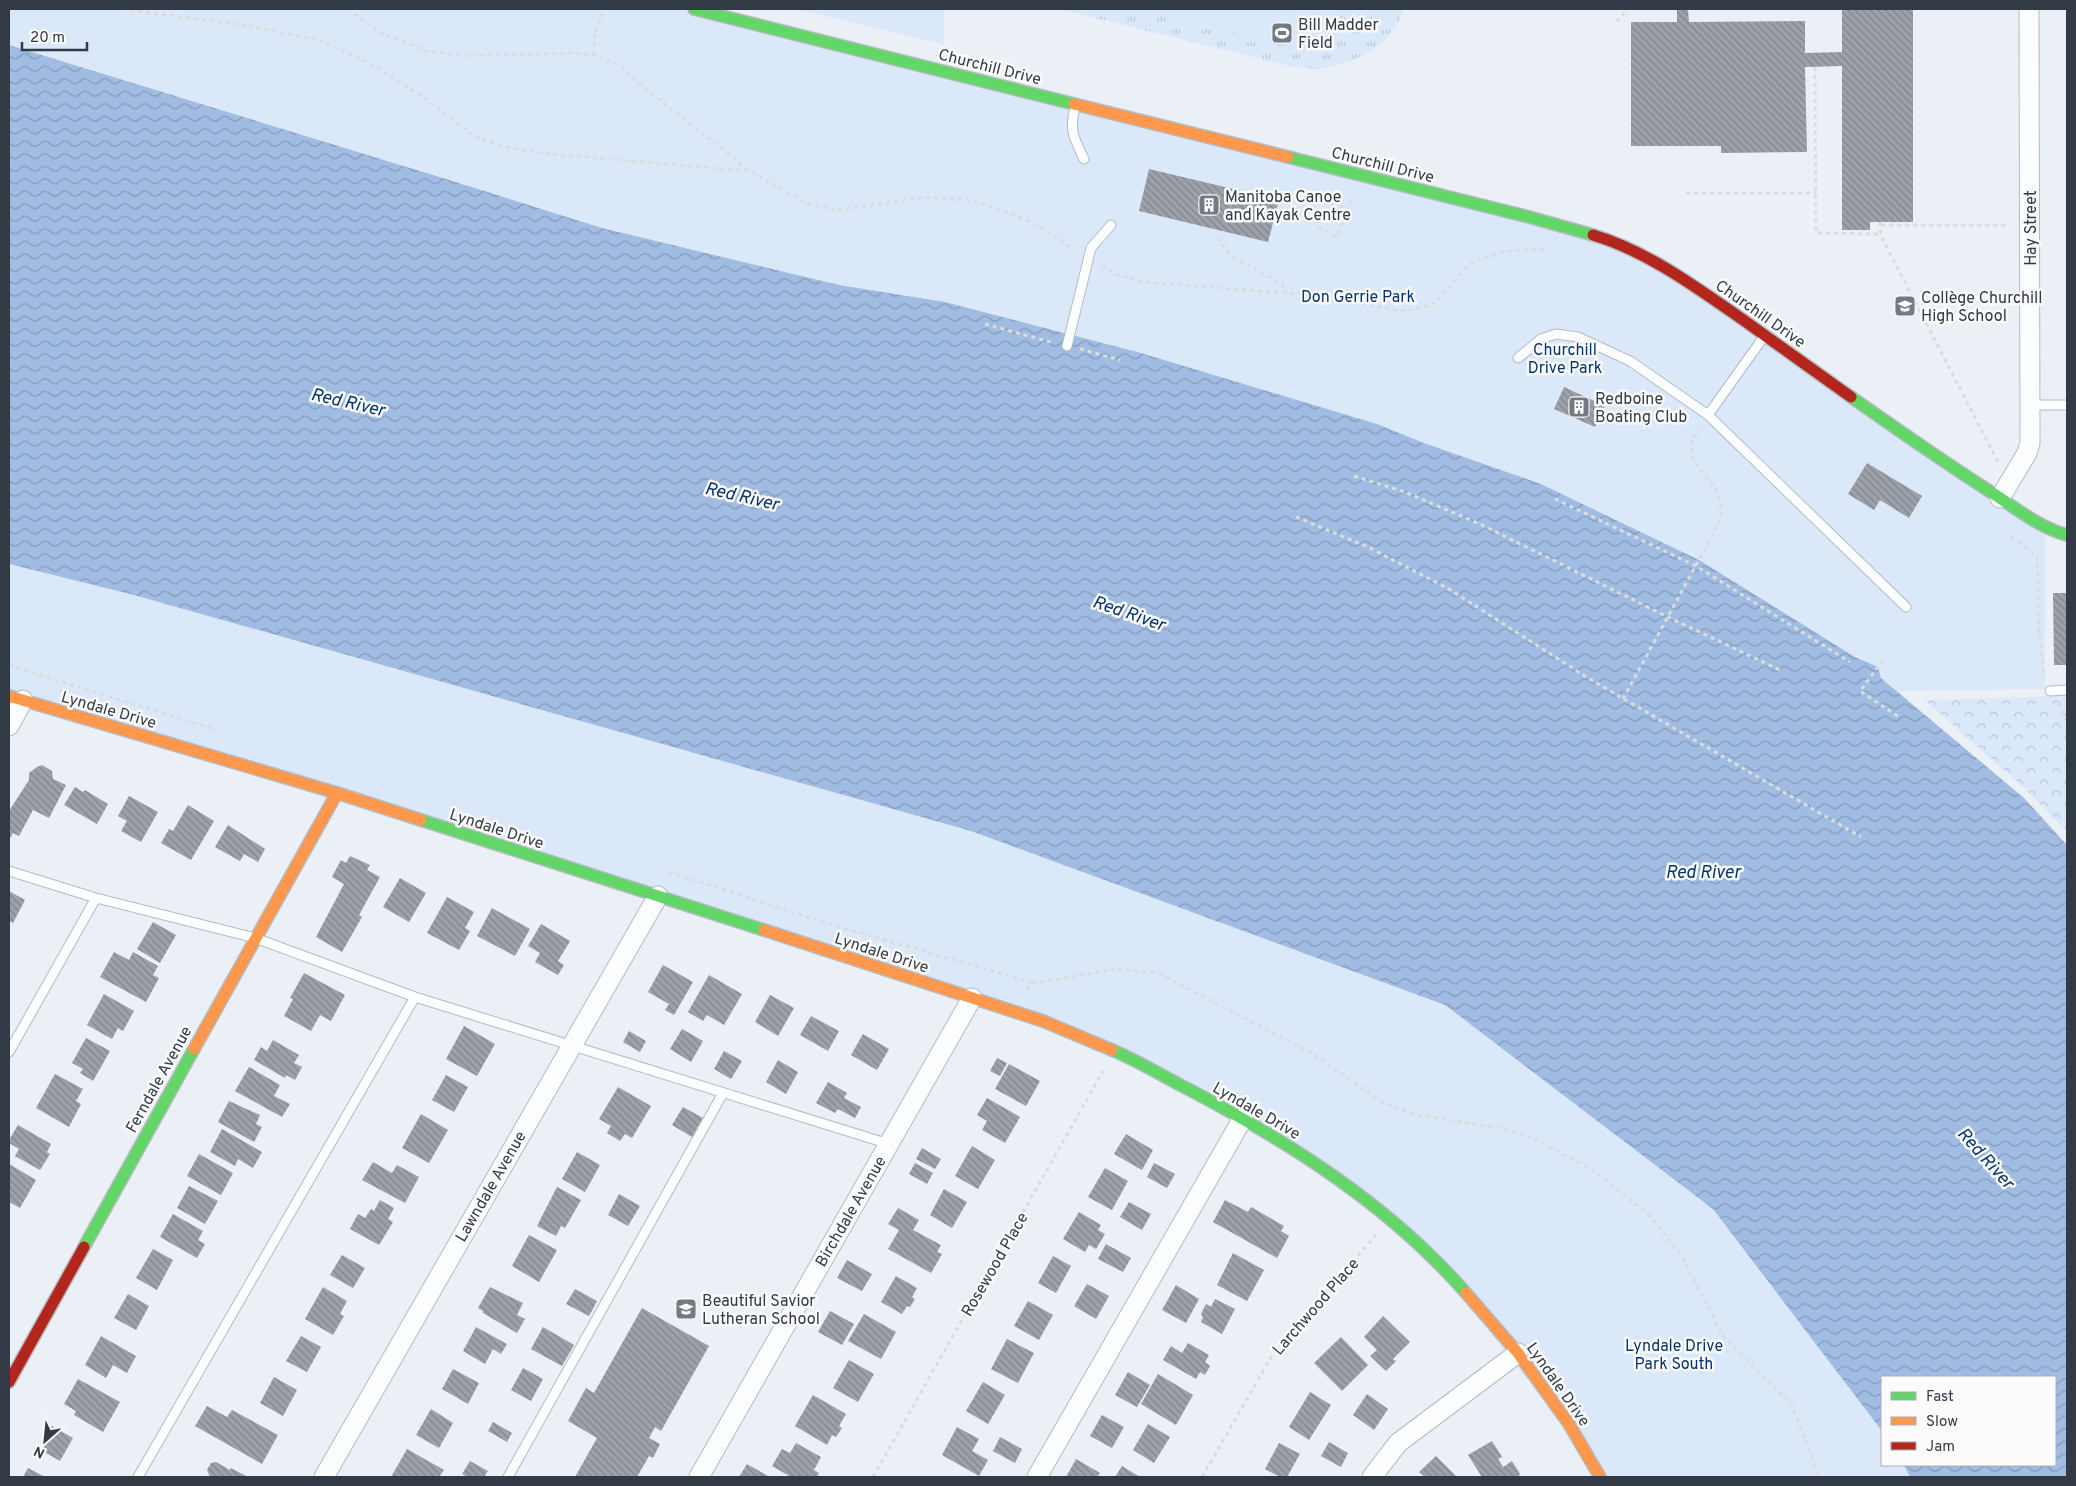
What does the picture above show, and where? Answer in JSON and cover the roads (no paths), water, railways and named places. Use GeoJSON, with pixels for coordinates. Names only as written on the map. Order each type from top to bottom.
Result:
{"type":"FeatureCollection","features":[{"type":"Feature","properties":{"kind":"street","name":"Churchill Drive"},"geometry":{"type":"LineString","coordinates":[[694,9],[1529,217],[1612,241],[1652,261],[1702,291],[1930,453],[2055,532],[2067,535]]}},
{"type":"Feature","properties":{"kind":"street","name":"Hay Street"},"geometry":{"type":"LineString","coordinates":[[2000,498],[2028,453],[2030,443],[2029,9]]}},
{"type":"Feature","properties":{"kind":"street"},"geometry":{"type":"LineString","coordinates":[[9,726],[16,698]]}},
{"type":"Feature","properties":{"kind":"street","name":"Lyndale Drive"},"geometry":{"type":"LineString","coordinates":[[16,698],[337,793],[658,896],[1043,1021],[1115,1051],[1243,1118],[1315,1162],[1391,1219],[1460,1286],[1518,1353],[1569,1424],[1600,1477]]}},
{"type":"Feature","properties":{"kind":"street","name":"Ferndale Avenue"},"geometry":{"type":"LineString","coordinates":[[9,1382],[337,793]]}},
{"type":"Feature","properties":{"kind":"street","name":"Lawndale Avenue"},"geometry":{"type":"LineString","coordinates":[[324,1477],[658,896]]}},
{"type":"Feature","properties":{"kind":"street","name":"Birchdale Avenue"},"geometry":{"type":"LineString","coordinates":[[699,1477],[972,998]]}},
{"type":"Feature","properties":{"kind":"street"},"geometry":{"type":"LineString","coordinates":[[1037,1477],[1243,1118]]}},
{"type":"Feature","properties":{"kind":"street"},"geometry":{"type":"LineString","coordinates":[[1372,1477],[1398,1443],[1518,1353]]}},
{"type":"Feature","properties":{"kind":"lane"},"geometry":{"type":"LineString","coordinates":[[1076,104],[1071,123],[1074,138],[1084,159]]}},
{"type":"Feature","properties":{"kind":"lane"},"geometry":{"type":"LineString","coordinates":[[1067,346],[1091,248],[1111,225]]}},
{"type":"Feature","properties":{"kind":"lane"},"geometry":{"type":"LineString","coordinates":[[1518,358],[1540,339],[1556,334],[1578,337],[1630,361],[1708,415],[1906,607]]}},
{"type":"Feature","properties":{"kind":"lane"},"geometry":{"type":"LineString","coordinates":[[1708,415],[1764,336]]}},
{"type":"Feature","properties":{"kind":"lane"},"geometry":{"type":"LineString","coordinates":[[2031,405],[2067,405]]}},
{"type":"Feature","properties":{"kind":"lane"},"geometry":{"type":"LineString","coordinates":[[2050,691],[2067,690]]}},
{"type":"Feature","properties":{"kind":"lane"},"geometry":{"type":"LineString","coordinates":[[9,871],[96,898],[255,938],[415,997],[889,1144]]}},
{"type":"Feature","properties":{"kind":"lane"},"geometry":{"type":"LineString","coordinates":[[9,1052],[96,898]]}},
{"type":"Feature","properties":{"kind":"lane"},"geometry":{"type":"LineString","coordinates":[[138,1477],[415,997]]}},
{"type":"Feature","properties":{"kind":"lane"},"geometry":{"type":"LineString","coordinates":[[508,1477],[723,1092]]}},
{"type":"Feature","properties":{"kind":"water","name":"Red River"},"geometry":{"type":"Polygon","coordinates":[[[9,45],[602,228],[839,285],[945,302],[1141,353],[1377,424],[1424,443],[1541,484],[1699,560],[1855,657],[1878,667],[1881,678],[2024,798],[2067,845],[2067,1477],[1910,1477],[1904,1466],[2056,1466],[2056,1376],[1881,1376],[1881,1430],[1713,1209],[1445,1005],[971,831],[134,595],[9,564],[9,45]]]}},
{"type":"Feature","properties":{"kind":"place","name":"Bill Madder Field"},"geometry":{"type":"Point","coordinates":[1282,33]}},
{"type":"Feature","properties":{"kind":"place","name":"Manitoba Canoe and Kayak Centre"},"geometry":{"type":"Point","coordinates":[1209,205]}},
{"type":"Feature","properties":{"kind":"place","name":"Collège Churchill High School"},"geometry":{"type":"Point","coordinates":[1905,306]}},
{"type":"Feature","properties":{"kind":"place","name":"Redboine Boating Club"},"geometry":{"type":"Point","coordinates":[1579,407]}},
{"type":"Feature","properties":{"kind":"place","name":"Beautiful Savior Lutheran School"},"geometry":{"type":"Point","coordinates":[686,1309]}},
{"type":"Feature","properties":{"kind":"park label","name":"Don Gerrie Park"},"geometry":{"type":"Point","coordinates":[1358,296]}},
{"type":"Feature","properties":{"kind":"park label","name":"Churchill Drive Park"},"geometry":{"type":"Point","coordinates":[1565,358]}},
{"type":"Feature","properties":{"kind":"park label","name":"Lyndale Drive Park South"},"geometry":{"type":"Point","coordinates":[1674,1354]}}]}
